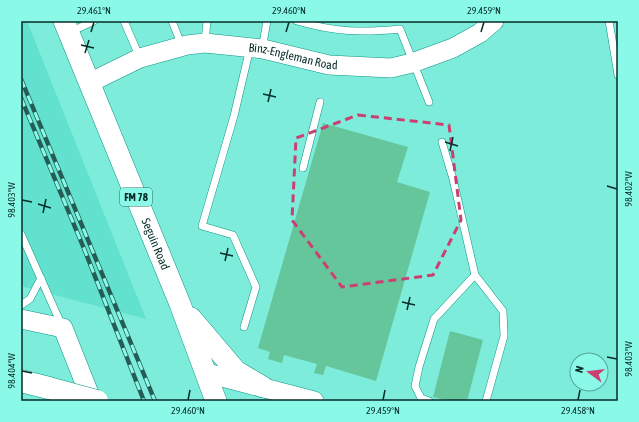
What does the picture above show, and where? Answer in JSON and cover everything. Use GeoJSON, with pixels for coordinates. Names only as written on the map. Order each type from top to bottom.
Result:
{"type":"FeatureCollection","features":[{"type":"Feature","properties":{"kind":"highway"},"geometry":{"type":"LineString","coordinates":[[21,381],[98,401]]}},
{"type":"Feature","properties":{"kind":"main road","name":"Seguin Road"},"geometry":{"type":"LineString","coordinates":[[66,27],[180,304],[207,373],[216,401]]}},
{"type":"Feature","properties":{"kind":"main road"},"geometry":{"type":"LineString","coordinates":[[180,304],[236,371],[263,387]]}},
{"type":"Feature","properties":{"kind":"street","name":"Binz-Engleman Road"},"geometry":{"type":"LineString","coordinates":[[89,83],[140,58],[182,46],[205,43],[256,49],[329,65],[354,68],[391,68],[414,62],[463,43],[494,21]]}},
{"type":"Feature","properties":{"kind":"street"},"geometry":{"type":"LineString","coordinates":[[21,318],[63,328],[92,401]]}},
{"type":"Feature","properties":{"kind":"street"},"geometry":{"type":"LineString","coordinates":[[207,373],[314,401]]}},
{"type":"Feature","properties":{"kind":"lane"},"geometry":{"type":"LineString","coordinates":[[66,27],[94,21]]}},
{"type":"Feature","properties":{"kind":"lane"},"geometry":{"type":"LineString","coordinates":[[124,21],[140,58]]}},
{"type":"Feature","properties":{"kind":"lane"},"geometry":{"type":"LineString","coordinates":[[172,21],[182,46]]}},
{"type":"Feature","properties":{"kind":"lane"},"geometry":{"type":"LineString","coordinates":[[205,43],[207,21]]}},
{"type":"Feature","properties":{"kind":"lane"},"geometry":{"type":"LineString","coordinates":[[244,327],[256,287],[234,235],[202,226],[234,116],[256,49],[267,21]]}},
{"type":"Feature","properties":{"kind":"lane"},"geometry":{"type":"LineString","coordinates":[[297,21],[313,23],[329,29],[366,33],[400,29],[429,102]]}},
{"type":"Feature","properties":{"kind":"lane"},"geometry":{"type":"LineString","coordinates":[[609,21],[618,75]]}},
{"type":"Feature","properties":{"kind":"lane"},"geometry":{"type":"LineString","coordinates":[[304,168],[320,102]]}},
{"type":"Feature","properties":{"kind":"lane"},"geometry":{"type":"LineString","coordinates":[[442,142],[453,179],[475,275],[503,311],[504,336],[486,401]]}},
{"type":"Feature","properties":{"kind":"lane"},"geometry":{"type":"LineString","coordinates":[[21,234],[63,328]]}},
{"type":"Feature","properties":{"kind":"lane"},"geometry":{"type":"LineString","coordinates":[[429,401],[421,398],[415,386],[419,367],[434,319],[475,275]]}},
{"type":"Feature","properties":{"kind":"lane"},"geometry":{"type":"LineString","coordinates":[[21,305],[30,299],[41,278]]}},
{"type":"Feature","properties":{"kind":"highlighted area"},"geometry":{"type":"Polygon","coordinates":[[[358,115],[449,125],[461,220],[433,275],[342,287],[292,220],[296,138],[358,115]]]}},
{"type":"Feature","properties":{"kind":"shaded area"},"geometry":{"type":"Polygon","coordinates":[[[21,21],[27,21],[146,319],[21,286],[21,21]]]}},
{"type":"Feature","properties":{"kind":"building"},"geometry":{"type":"Polygon","coordinates":[[[323,123],[408,147],[397,182],[430,192],[376,381],[326,366],[323,375],[314,373],[317,364],[284,355],[282,363],[268,359],[270,352],[258,348],[323,123]]]}},
{"type":"Feature","properties":{"kind":"building"},"geometry":{"type":"Polygon","coordinates":[[[450,331],[483,340],[467,401],[449,401],[433,397],[450,331]]]}},
{"type":"Feature","properties":{"kind":"railway"},"geometry":{"type":"LineString","coordinates":[[21,79],[155,401]]}},
{"type":"Feature","properties":{"kind":"railway"},"geometry":{"type":"LineString","coordinates":[[21,98],[85,251],[144,401]]}}]}
